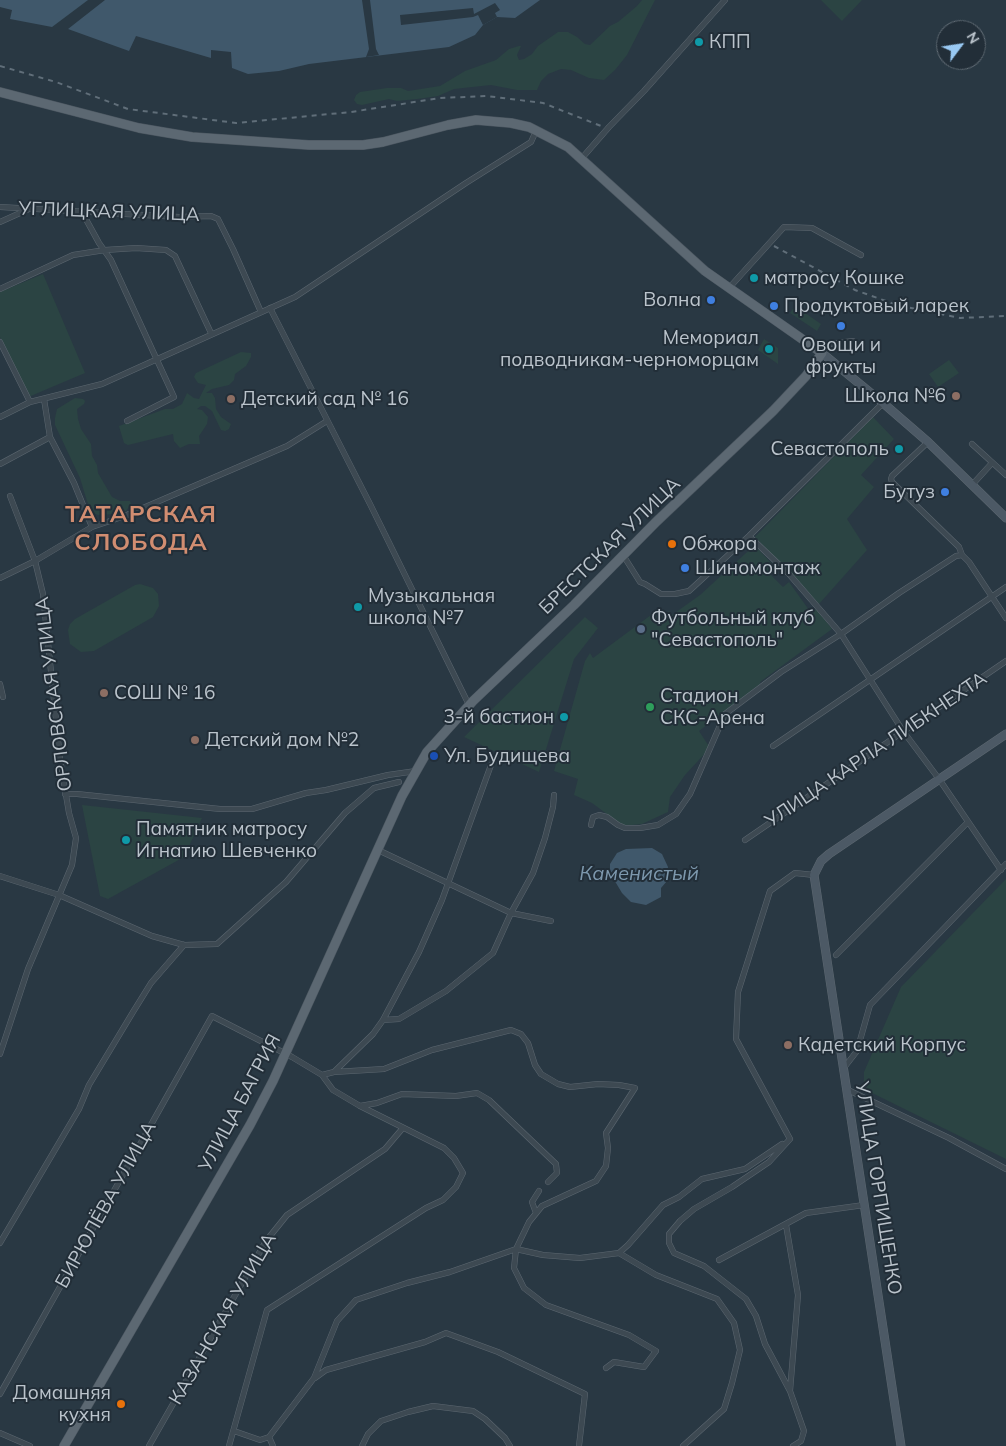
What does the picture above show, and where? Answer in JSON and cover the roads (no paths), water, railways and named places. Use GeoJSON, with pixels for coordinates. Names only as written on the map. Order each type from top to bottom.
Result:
{"type":"FeatureCollection","features":[{"type":"Feature","properties":{"kind":"main road"},"geometry":{"type":"LineString","coordinates":[[0,92],[139,128],[192,137],[309,145],[363,145],[476,120],[511,123],[536,130],[568,147],[582,158],[668,239],[705,270],[822,353],[883,403],[928,442],[1006,518]]}},
{"type":"Feature","properties":{"kind":"main road","name":"БРЕСТСКАЯ УЛИЦА"},"geometry":{"type":"LineString","coordinates":[[418,767],[428,752],[469,706],[623,554],[773,411],[806,376],[822,353]]}},
{"type":"Feature","properties":{"kind":"main road"},"geometry":{"type":"LineString","coordinates":[[814,875],[821,860],[829,854],[1006,734]]}},
{"type":"Feature","properties":{"kind":"main road","name":"УЛИЦА БАГРИЯ"},"geometry":{"type":"LineString","coordinates":[[64,1446],[250,1125],[285,1054],[402,796],[418,767]]}},
{"type":"Feature","properties":{"kind":"main road","name":"УЛИЦА ГОРПИЩЕНКО"},"geometry":{"type":"LineString","coordinates":[[814,875],[901,1446]]}},
{"type":"Feature","properties":{"kind":"street"},"geometry":{"type":"LineString","coordinates":[[582,158],[725,0]]}},
{"type":"Feature","properties":{"kind":"street"},"geometry":{"type":"LineString","coordinates":[[0,416],[30,402],[102,384],[158,360],[211,333],[295,297],[531,142],[536,130]]}},
{"type":"Feature","properties":{"kind":"street","name":"УГЛИЦКАЯ УЛИЦА"},"geometry":{"type":"LineString","coordinates":[[0,208],[32,208],[179,217],[211,216],[218,220],[233,248],[260,312]]}},
{"type":"Feature","properties":{"kind":"street"},"geometry":{"type":"LineString","coordinates":[[0,222],[32,208]]}},
{"type":"Feature","properties":{"kind":"street"},"geometry":{"type":"LineString","coordinates":[[82,212],[112,260],[174,397],[127,420]]}},
{"type":"Feature","properties":{"kind":"street"},"geometry":{"type":"LineString","coordinates":[[729,288],[784,228],[812,228],[861,255]]}},
{"type":"Feature","properties":{"kind":"street"},"geometry":{"type":"LineString","coordinates":[[0,288],[73,255],[104,250],[136,248],[170,251],[175,256],[211,333]]}},
{"type":"Feature","properties":{"kind":"street"},"geometry":{"type":"LineString","coordinates":[[270,308],[370,504],[469,706]]}},
{"type":"Feature","properties":{"kind":"street"},"geometry":{"type":"LineString","coordinates":[[822,353],[825,346],[829,344],[853,341]]}},
{"type":"Feature","properties":{"kind":"street"},"geometry":{"type":"LineString","coordinates":[[0,342],[2,350],[30,402]]}},
{"type":"Feature","properties":{"kind":"street"},"geometry":{"type":"LineString","coordinates":[[44,399],[50,437],[74,483],[92,527]]}},
{"type":"Feature","properties":{"kind":"street"},"geometry":{"type":"LineString","coordinates":[[623,554],[640,582],[661,594],[689,591],[749,536],[883,403]]}},
{"type":"Feature","properties":{"kind":"street"},"geometry":{"type":"LineString","coordinates":[[0,578],[35,561],[92,527],[122,517],[288,446],[327,421]]}},
{"type":"Feature","properties":{"kind":"street"},"geometry":{"type":"LineString","coordinates":[[0,464],[50,437]]}},
{"type":"Feature","properties":{"kind":"street"},"geometry":{"type":"LineString","coordinates":[[928,442],[892,476],[892,482],[959,547],[962,555],[966,558],[1006,618]]}},
{"type":"Feature","properties":{"kind":"street"},"geometry":{"type":"LineString","coordinates":[[972,444],[1006,475]]}},
{"type":"Feature","properties":{"kind":"street"},"geometry":{"type":"LineString","coordinates":[[972,485],[992,463]]}},
{"type":"Feature","properties":{"kind":"street","name":"ОРЛОВСКАЯ УЛИЦА"},"geometry":{"type":"LineString","coordinates":[[0,1054],[28,969],[72,866],[76,838],[65,794],[60,759],[43,594],[35,561],[10,496]]}},
{"type":"Feature","properties":{"kind":"street"},"geometry":{"type":"LineString","coordinates":[[749,536],[789,574],[841,634],[903,731],[1001,870]]}},
{"type":"Feature","properties":{"kind":"street"},"geometry":{"type":"LineString","coordinates":[[591,825],[593,817],[600,815],[608,817],[625,828],[640,828],[658,825],[676,814],[690,794],[725,714],[781,672],[956,556],[962,555]]}},
{"type":"Feature","properties":{"kind":"street"},"geometry":{"type":"LineString","coordinates":[[773,746],[1006,587]]}},
{"type":"Feature","properties":{"kind":"street","name":"УЛИЦА КАРЛА ЛИБКНЕХТА"},"geometry":{"type":"LineString","coordinates":[[745,840],[1006,661]]}},
{"type":"Feature","properties":{"kind":"street"},"geometry":{"type":"LineString","coordinates":[[0,684],[3,698]]}},
{"type":"Feature","properties":{"kind":"street"},"geometry":{"type":"LineString","coordinates":[[334,1072],[374,1034],[419,952],[442,900],[491,765]]}},
{"type":"Feature","properties":{"kind":"street"},"geometry":{"type":"LineString","coordinates":[[65,794],[220,810],[252,809],[306,793],[326,790],[418,767]]}},
{"type":"Feature","properties":{"kind":"street"},"geometry":{"type":"LineString","coordinates":[[0,876],[59,895],[152,936],[184,945],[216,944],[286,882],[352,806],[374,788],[399,782]]}},
{"type":"Feature","properties":{"kind":"street"},"geometry":{"type":"LineString","coordinates":[[383,1020],[399,1019],[407,1015],[446,991],[493,953],[532,873],[542,847],[553,807],[554,796]]}},
{"type":"Feature","properties":{"kind":"street"},"geometry":{"type":"LineString","coordinates":[[836,956],[967,823]]}},
{"type":"Feature","properties":{"kind":"street"},"geometry":{"type":"LineString","coordinates":[[378,850],[511,913],[551,921]]}},
{"type":"Feature","properties":{"kind":"street"},"geometry":{"type":"LineString","coordinates":[[843,1069],[857,1051],[870,1005],[1006,864]]}},
{"type":"Feature","properties":{"kind":"street"},"geometry":{"type":"LineString","coordinates":[[790,1139],[736,1039],[738,992],[770,891],[795,873],[814,875]]}},
{"type":"Feature","properties":{"kind":"street"},"geometry":{"type":"LineString","coordinates":[[0,1243],[79,1109],[89,1085],[133,1012],[151,983],[184,945]]}},
{"type":"Feature","properties":{"kind":"street","name":"БИРЮЛЁВА УЛИЦА"},"geometry":{"type":"LineString","coordinates":[[0,1394],[212,1016],[285,1054]]}},
{"type":"Feature","properties":{"kind":"street"},"geometry":{"type":"LineString","coordinates":[[322,1076],[334,1072],[384,1069],[432,1050],[512,1030],[521,1034],[528,1043],[535,1065],[541,1074],[558,1084],[570,1087],[598,1084],[635,1088],[606,1132],[608,1148],[606,1166],[596,1181],[542,1206],[529,1222],[516,1249],[514,1268],[524,1288],[546,1305],[629,1335],[656,1351],[644,1367],[614,1362],[606,1368]]}},
{"type":"Feature","properties":{"kind":"street"},"geometry":{"type":"LineString","coordinates":[[229,1446],[267,1310],[426,1208],[443,1200],[456,1187],[463,1173],[454,1158],[444,1148],[402,1129],[360,1106],[333,1090],[322,1076],[292,1056],[285,1054]]}},
{"type":"Feature","properties":{"kind":"street"},"geometry":{"type":"LineString","coordinates":[[846,1089],[949,1138],[1006,1169]]}},
{"type":"Feature","properties":{"kind":"street"},"geometry":{"type":"LineString","coordinates":[[360,1106],[377,1103],[402,1094],[456,1096],[477,1093],[489,1100],[556,1164],[556,1173],[548,1182]]}},
{"type":"Feature","properties":{"kind":"street","name":"КАЗАНСКАЯ УЛИЦА"},"geometry":{"type":"LineString","coordinates":[[149,1446],[266,1241],[287,1215],[385,1149],[402,1129]]}},
{"type":"Feature","properties":{"kind":"street"},"geometry":{"type":"LineString","coordinates":[[234,1431],[260,1440],[269,1437],[314,1378],[337,1321],[356,1300],[516,1249],[543,1255],[580,1258],[619,1253],[663,1204],[679,1198],[702,1178],[745,1169],[790,1139]]}},
{"type":"Feature","properties":{"kind":"street"},"geometry":{"type":"LineString","coordinates":[[790,1139],[769,1162],[732,1187],[694,1209],[680,1221],[669,1234],[669,1243],[674,1253],[704,1266],[746,1299],[756,1316],[765,1344],[790,1391],[804,1431],[801,1441],[793,1446]]}},
{"type":"Feature","properties":{"kind":"street"},"geometry":{"type":"LineString","coordinates":[[536,1213],[532,1202],[539,1191]]}},
{"type":"Feature","properties":{"kind":"street"},"geometry":{"type":"LineString","coordinates":[[719,1260],[806,1213],[864,1205]]}},
{"type":"Feature","properties":{"kind":"street"},"geometry":{"type":"LineString","coordinates":[[786,1225],[798,1295],[790,1391]]}},
{"type":"Feature","properties":{"kind":"street"},"geometry":{"type":"LineString","coordinates":[[619,1253],[656,1275],[717,1300],[734,1323],[740,1350],[724,1409],[683,1446]]}},
{"type":"Feature","properties":{"kind":"street"},"geometry":{"type":"LineString","coordinates":[[314,1378],[326,1370],[425,1342],[446,1333],[498,1352],[585,1394],[579,1446]]}},
{"type":"Feature","properties":{"kind":"street"},"geometry":{"type":"LineString","coordinates":[[362,1446],[368,1434],[381,1421],[433,1406],[473,1412],[485,1419],[505,1438],[510,1446]]}},
{"type":"Feature","properties":{"kind":"street"},"geometry":{"type":"LineString","coordinates":[[0,1433],[30,1446]]}},
{"type":"Feature","properties":{"kind":"street"},"geometry":{"type":"LineString","coordinates":[[269,1437],[273,1446]]}},
{"type":"Feature","properties":{"kind":"water"},"geometry":{"type":"Polygon","coordinates":[[[0,0],[88,0],[52,27],[10,19],[12,10],[0,7],[0,0]]]}},
{"type":"Feature","properties":{"kind":"water"},"geometry":{"type":"Polygon","coordinates":[[[105,0],[540,0],[515,18],[497,17],[483,25],[475,35],[449,47],[309,64],[279,71],[248,74],[232,68],[231,52],[211,50],[211,58],[136,36],[129,51],[68,29],[105,0]]]}},
{"type":"Feature","properties":{"kind":"water","name":"Каменистый"},"geometry":{"type":"Polygon","coordinates":[[[652,848],[662,854],[668,867],[667,881],[661,888],[661,897],[646,905],[631,902],[622,893],[610,873],[610,864],[617,853],[626,849],[652,848]]]}},
{"type":"Feature","properties":{"kind":"railway"},"geometry":{"type":"LineString","coordinates":[[0,66],[56,82],[128,109],[236,123],[351,112],[440,98],[487,96],[543,103],[601,126]]}},
{"type":"Feature","properties":{"kind":"railway"},"geometry":{"type":"LineString","coordinates":[[774,246],[855,290],[897,305],[960,318],[1006,316]]}},
{"type":"Feature","properties":{"kind":"place","name":"КПП"},"geometry":{"type":"Point","coordinates":[699,42]}},
{"type":"Feature","properties":{"kind":"place","name":"матросу Кошке"},"geometry":{"type":"Point","coordinates":[754,278]}},
{"type":"Feature","properties":{"kind":"place","name":"Волна"},"geometry":{"type":"Point","coordinates":[711,300]}},
{"type":"Feature","properties":{"kind":"place","name":"Продуктовый ларек"},"geometry":{"type":"Point","coordinates":[774,306]}},
{"type":"Feature","properties":{"kind":"place","name":"Овощи и фрукты"},"geometry":{"type":"Point","coordinates":[841,326]}},
{"type":"Feature","properties":{"kind":"place","name":"Мемориал подводникам-черноморцам"},"geometry":{"type":"Point","coordinates":[769,349]}},
{"type":"Feature","properties":{"kind":"place","name":"Школа №6"},"geometry":{"type":"Point","coordinates":[956,396]}},
{"type":"Feature","properties":{"kind":"place","name":"Детский сад № 16"},"geometry":{"type":"Point","coordinates":[231,399]}},
{"type":"Feature","properties":{"kind":"place","name":"Севастополь"},"geometry":{"type":"Point","coordinates":[899,449]}},
{"type":"Feature","properties":{"kind":"place","name":"Бутуз"},"geometry":{"type":"Point","coordinates":[945,492]}},
{"type":"Feature","properties":{"kind":"place","name":"Обжора"},"geometry":{"type":"Point","coordinates":[672,544]}},
{"type":"Feature","properties":{"kind":"place","name":"Шиномонтаж"},"geometry":{"type":"Point","coordinates":[685,568]}},
{"type":"Feature","properties":{"kind":"place","name":"Музыкальная школа №7"},"geometry":{"type":"Point","coordinates":[358,607]}},
{"type":"Feature","properties":{"kind":"place","name":"Футбольный клуб \"Севастополь\""},"geometry":{"type":"Point","coordinates":[641,629]}},
{"type":"Feature","properties":{"kind":"place","name":"СОШ № 16"},"geometry":{"type":"Point","coordinates":[104,693]}},
{"type":"Feature","properties":{"kind":"place","name":"Стадион СКС-Арена"},"geometry":{"type":"Point","coordinates":[650,707]}},
{"type":"Feature","properties":{"kind":"place","name":"3-й бастион"},"geometry":{"type":"Point","coordinates":[564,717]}},
{"type":"Feature","properties":{"kind":"place","name":"Детский дом №2"},"geometry":{"type":"Point","coordinates":[195,740]}},
{"type":"Feature","properties":{"kind":"place","name":"Ул. Будищева"},"geometry":{"type":"Point","coordinates":[434,756]}},
{"type":"Feature","properties":{"kind":"place","name":"Памятник матросу Игнатию Шевченко"},"geometry":{"type":"Point","coordinates":[126,840]}},
{"type":"Feature","properties":{"kind":"place","name":"Кадетский Корпус"},"geometry":{"type":"Point","coordinates":[788,1045]}},
{"type":"Feature","properties":{"kind":"place","name":"Домашняя кухня"},"geometry":{"type":"Point","coordinates":[121,1404]}},
{"type":"Feature","properties":{"kind":"district","name":"ТАТАРСКАЯ СЛОБОДА"},"geometry":{"type":"Point","coordinates":[141,529]}}]}
